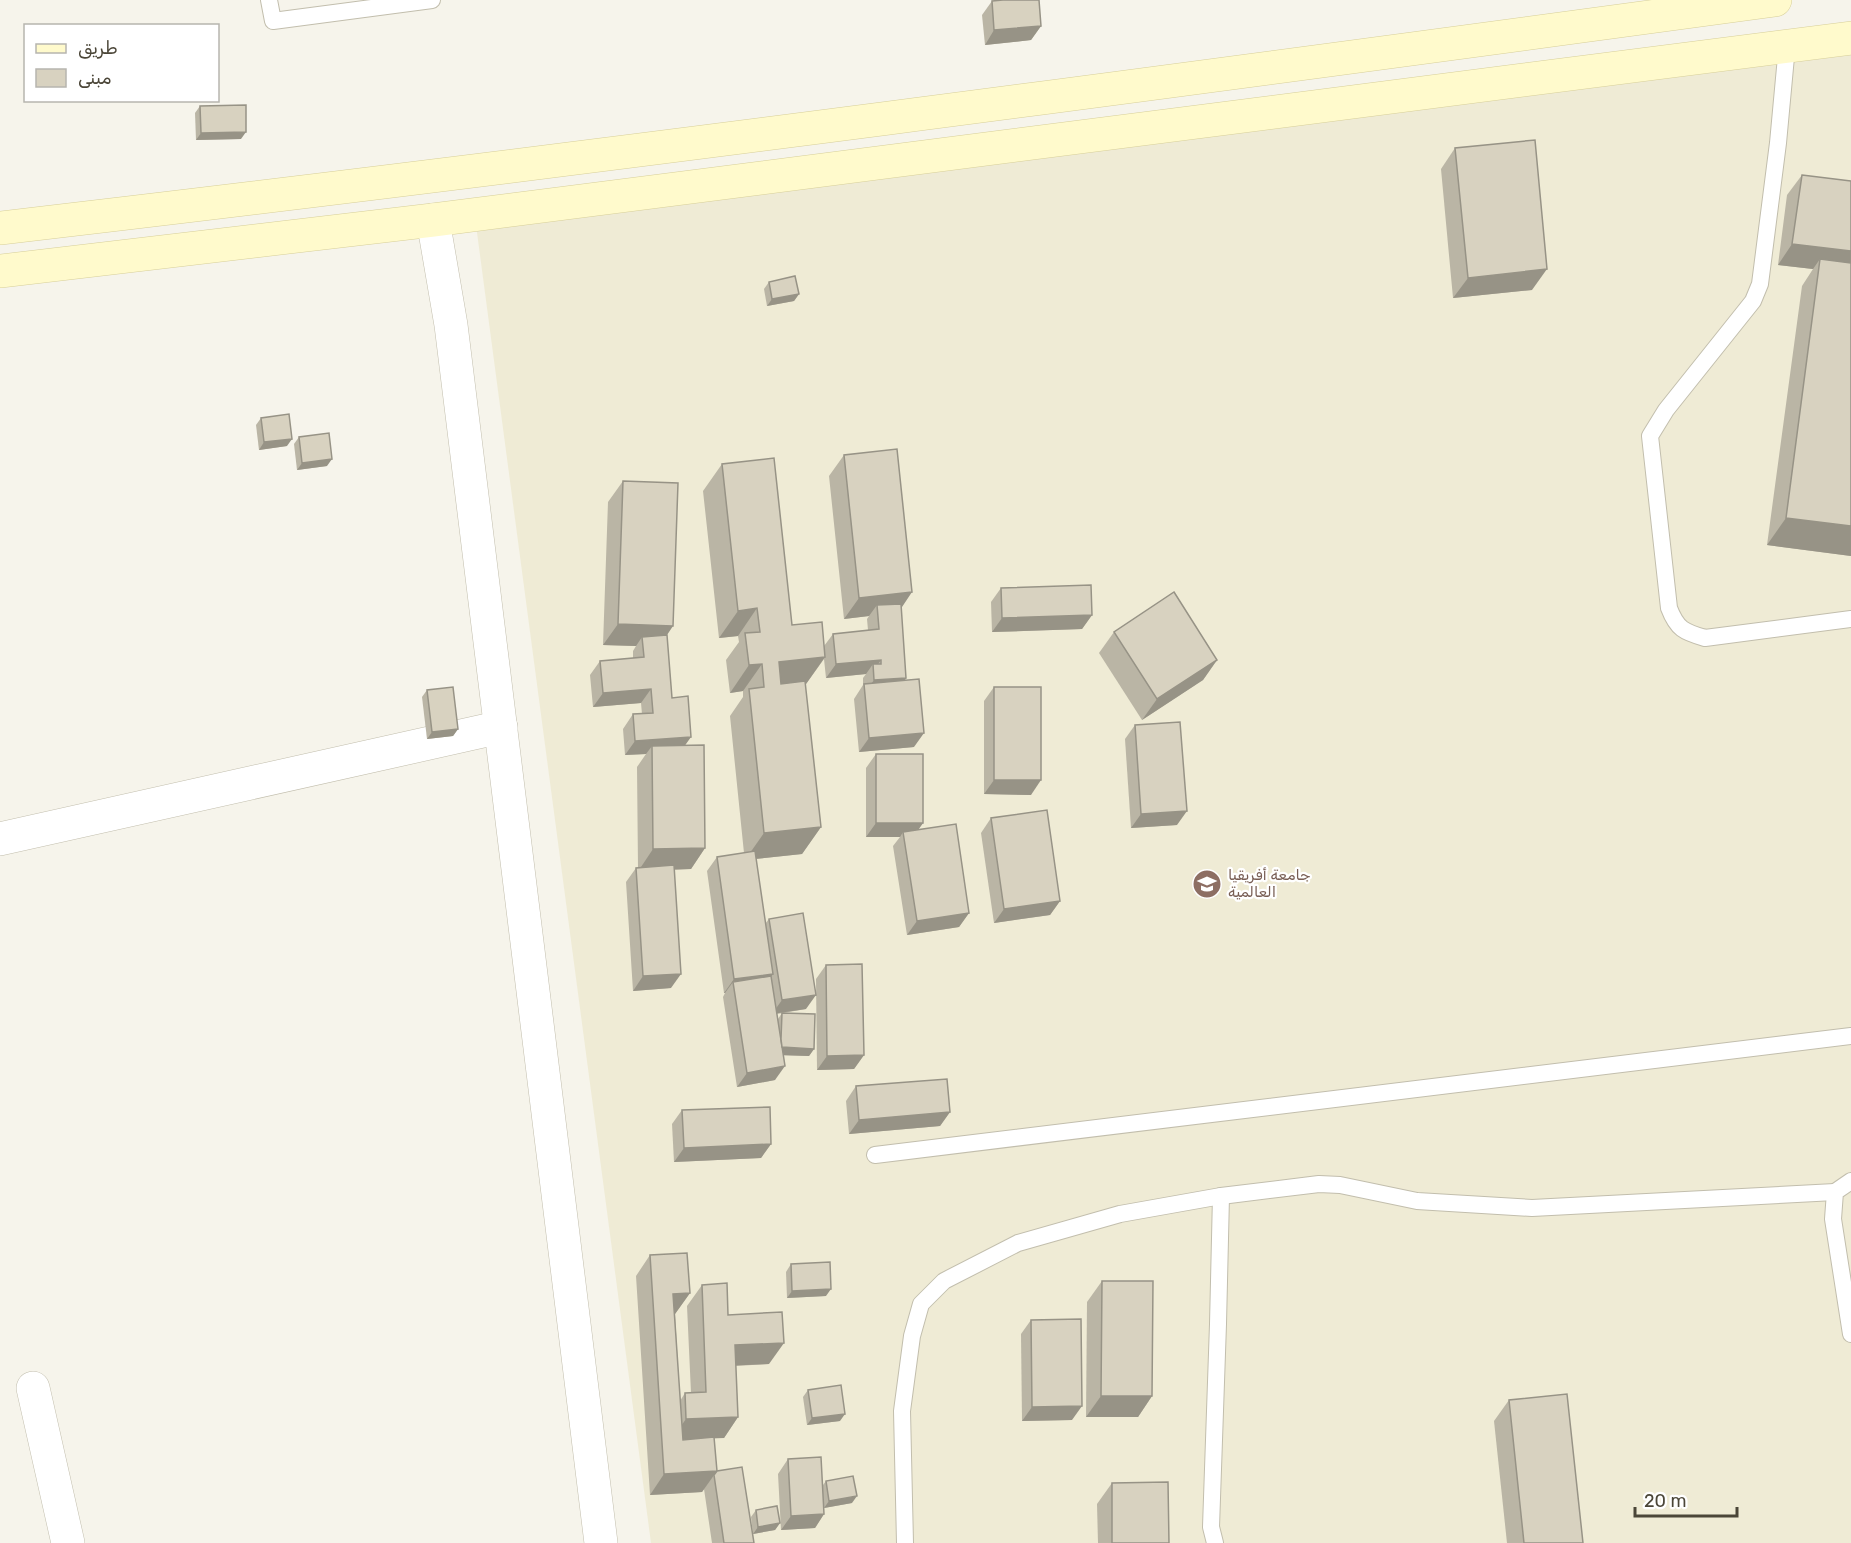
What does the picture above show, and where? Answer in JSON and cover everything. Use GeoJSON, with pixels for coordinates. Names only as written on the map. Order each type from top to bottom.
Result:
{"type":"FeatureCollection","features":[{"type":"Feature","properties":{"kind":"street"},"geometry":{"type":"LineString","coordinates":[[0,228],[549,162],[1230,74],[1775,0]]}},
{"type":"Feature","properties":{"kind":"street"},"geometry":{"type":"LineString","coordinates":[[0,271],[433,220],[1851,38]]}},
{"type":"Feature","properties":{"kind":"street"},"geometry":{"type":"LineString","coordinates":[[433,220],[451,325],[601,1543]]}},
{"type":"Feature","properties":{"kind":"street"},"geometry":{"type":"LineString","coordinates":[[0,839],[501,727]]}},
{"type":"Feature","properties":{"kind":"street"},"geometry":{"type":"LineString","coordinates":[[33,1388],[68,1543]]}},
{"type":"Feature","properties":{"kind":"lane"},"geometry":{"type":"LineString","coordinates":[[270,0],[273,21],[432,0]]}},
{"type":"Feature","properties":{"kind":"lane"},"geometry":{"type":"LineString","coordinates":[[1787,46],[1778,143],[1760,284],[1753,301],[1666,410],[1650,436],[1669,608],[1675,624],[1688,633],[1705,638],[1851,619]]}},
{"type":"Feature","properties":{"kind":"lane"},"geometry":{"type":"LineString","coordinates":[[875,1155],[1851,1036]]}},
{"type":"Feature","properties":{"kind":"lane"},"geometry":{"type":"LineString","coordinates":[[905,1543],[902,1411],[912,1336],[921,1304],[944,1281],[1018,1243],[1120,1214],[1221,1196],[1319,1184],[1340,1185],[1417,1201],[1532,1208],[1835,1192],[1851,1181]]}},
{"type":"Feature","properties":{"kind":"lane"},"geometry":{"type":"LineString","coordinates":[[1835,1192],[1833,1219],[1851,1334]]}},
{"type":"Feature","properties":{"kind":"lane"},"geometry":{"type":"LineString","coordinates":[[1215,1543],[1211,1515],[1221,1196]]}},
{"type":"Feature","properties":{"kind":"shaded area","name":"جامعة أفريقيا العالمية"},"geometry":{"type":"Polygon","coordinates":[[[1851,39],[1851,1543],[651,1543],[476,225],[1851,39]]]}},
{"type":"Feature","properties":{"kind":"building"},"geometry":{"type":"Polygon","coordinates":[[[1039,0],[1041,26],[994,30],[992,1],[1039,0]]]}},
{"type":"Feature","properties":{"kind":"building"},"geometry":{"type":"Polygon","coordinates":[[[246,105],[246,132],[201,133],[200,106],[246,105]]]}},
{"type":"Feature","properties":{"kind":"building"},"geometry":{"type":"Polygon","coordinates":[[[1535,140],[1547,269],[1468,278],[1455,148],[1535,140]]]}},
{"type":"Feature","properties":{"kind":"building"},"geometry":{"type":"Polygon","coordinates":[[[1802,175],[1851,181],[1851,251],[1792,244],[1802,175]]]}},
{"type":"Feature","properties":{"kind":"building"},"geometry":{"type":"Polygon","coordinates":[[[1820,259],[1851,263],[1851,526],[1786,518],[1820,259]]]}},
{"type":"Feature","properties":{"kind":"building"},"geometry":{"type":"Polygon","coordinates":[[[795,276],[799,294],[772,299],[769,282],[795,276]]]}},
{"type":"Feature","properties":{"kind":"building"},"geometry":{"type":"Polygon","coordinates":[[[289,414],[292,439],[264,442],[261,418],[289,414]]]}},
{"type":"Feature","properties":{"kind":"building"},"geometry":{"type":"Polygon","coordinates":[[[329,433],[332,459],[302,463],[299,437],[329,433]]]}},
{"type":"Feature","properties":{"kind":"building"},"geometry":{"type":"Polygon","coordinates":[[[897,449],[912,592],[859,598],[844,455],[897,449]]]}},
{"type":"Feature","properties":{"kind":"building"},"geometry":{"type":"Polygon","coordinates":[[[774,458],[792,625],[822,622],[825,657],[779,662],[781,684],[805,681],[821,827],[764,833],[749,689],[764,687],[762,664],[749,665],[745,633],[760,632],[757,608],[738,611],[722,464],[774,458]]]}},
{"type":"Feature","properties":{"kind":"building"},"geometry":{"type":"Polygon","coordinates":[[[623,481],[678,483],[673,626],[618,624],[623,481]]]}},
{"type":"Feature","properties":{"kind":"building"},"geometry":{"type":"Polygon","coordinates":[[[1091,585],[1092,615],[1002,618],[1001,588],[1091,585]]]}},
{"type":"Feature","properties":{"kind":"building"},"geometry":{"type":"Polygon","coordinates":[[[1174,592],[1217,660],[1157,699],[1114,632],[1174,592]]]}},
{"type":"Feature","properties":{"kind":"building"},"geometry":{"type":"Polygon","coordinates":[[[901,604],[906,678],[874,680],[873,664],[881,664],[881,660],[836,664],[833,634],[879,629],[877,605],[901,604]]]}},
{"type":"Feature","properties":{"kind":"building"},"geometry":{"type":"Polygon","coordinates":[[[667,635],[672,698],[688,696],[691,737],[635,741],[633,714],[653,713],[651,689],[603,693],[600,661],[644,657],[642,637],[667,635]]]}},
{"type":"Feature","properties":{"kind":"building"},"geometry":{"type":"Polygon","coordinates":[[[919,679],[924,733],[869,738],[864,684],[919,679]]]}},
{"type":"Feature","properties":{"kind":"building"},"geometry":{"type":"Polygon","coordinates":[[[453,687],[458,729],[432,732],[427,690],[453,687]]]}},
{"type":"Feature","properties":{"kind":"building"},"geometry":{"type":"Polygon","coordinates":[[[994,687],[1041,687],[1041,780],[994,780],[994,687]]]}},
{"type":"Feature","properties":{"kind":"building"},"geometry":{"type":"Polygon","coordinates":[[[1180,722],[1187,811],[1141,814],[1135,725],[1180,722]]]}},
{"type":"Feature","properties":{"kind":"building"},"geometry":{"type":"Polygon","coordinates":[[[704,745],[705,848],[653,849],[652,746],[704,745]]]}},
{"type":"Feature","properties":{"kind":"building"},"geometry":{"type":"Polygon","coordinates":[[[876,754],[923,754],[923,823],[876,823],[876,754]]]}},
{"type":"Feature","properties":{"kind":"building"},"geometry":{"type":"Polygon","coordinates":[[[1047,810],[1060,901],[1004,909],[991,818],[1047,810]]]}},
{"type":"Feature","properties":{"kind":"building"},"geometry":{"type":"Polygon","coordinates":[[[956,824],[969,913],[917,921],[903,832],[956,824]]]}},
{"type":"Feature","properties":{"kind":"building"},"geometry":{"type":"Polygon","coordinates":[[[755,851],[773,974],[734,979],[717,857],[755,851]]]}},
{"type":"Feature","properties":{"kind":"building"},"geometry":{"type":"Polygon","coordinates":[[[674,865],[681,974],[643,976],[636,868],[674,865]]]}},
{"type":"Feature","properties":{"kind":"building"},"geometry":{"type":"Polygon","coordinates":[[[803,913],[816,995],[782,1000],[769,919],[803,913]]]}},
{"type":"Feature","properties":{"kind":"building"},"geometry":{"type":"Polygon","coordinates":[[[862,964],[864,1055],[827,1056],[826,965],[862,964]]]}},
{"type":"Feature","properties":{"kind":"building"},"geometry":{"type":"Polygon","coordinates":[[[771,976],[785,1066],[747,1073],[733,982],[771,976]]]}},
{"type":"Feature","properties":{"kind":"building"},"geometry":{"type":"Polygon","coordinates":[[[782,1013],[815,1014],[814,1049],[782,1047],[782,1013]]]}},
{"type":"Feature","properties":{"kind":"building"},"geometry":{"type":"Polygon","coordinates":[[[947,1079],[950,1112],[859,1120],[856,1086],[947,1079]]]}},
{"type":"Feature","properties":{"kind":"building"},"geometry":{"type":"Polygon","coordinates":[[[770,1107],[771,1144],[684,1148],[682,1110],[770,1107]]]}},
{"type":"Feature","properties":{"kind":"building"},"geometry":{"type":"Polygon","coordinates":[[[687,1253],[690,1293],[673,1294],[683,1440],[714,1437],[717,1471],[664,1474],[650,1255],[687,1253]]]}},
{"type":"Feature","properties":{"kind":"building"},"geometry":{"type":"Polygon","coordinates":[[[830,1262],[831,1289],[792,1291],[791,1264],[830,1262]]]}},
{"type":"Feature","properties":{"kind":"building"},"geometry":{"type":"Polygon","coordinates":[[[1102,1281],[1153,1281],[1152,1396],[1101,1396],[1102,1281]]]}},
{"type":"Feature","properties":{"kind":"building"},"geometry":{"type":"Polygon","coordinates":[[[727,1283],[728,1315],[782,1312],[784,1343],[735,1345],[738,1417],[686,1419],[685,1393],[706,1392],[702,1285],[727,1283]]]}},
{"type":"Feature","properties":{"kind":"building"},"geometry":{"type":"Polygon","coordinates":[[[1081,1319],[1082,1406],[1032,1407],[1031,1320],[1081,1319]]]}},
{"type":"Feature","properties":{"kind":"building"},"geometry":{"type":"Polygon","coordinates":[[[841,1385],[845,1414],[812,1418],[808,1390],[841,1385]]]}},
{"type":"Feature","properties":{"kind":"building"},"geometry":{"type":"Polygon","coordinates":[[[1567,1394],[1583,1543],[1524,1543],[1509,1400],[1567,1394]]]}},
{"type":"Feature","properties":{"kind":"building"},"geometry":{"type":"Polygon","coordinates":[[[821,1457],[824,1514],[791,1516],[788,1459],[821,1457]]]}},
{"type":"Feature","properties":{"kind":"building"},"geometry":{"type":"Polygon","coordinates":[[[742,1467],[754,1543],[724,1543],[714,1475],[717,1471],[742,1467]]]}},
{"type":"Feature","properties":{"kind":"building"},"geometry":{"type":"Polygon","coordinates":[[[853,1476],[857,1496],[829,1501],[826,1481],[853,1476]]]}},
{"type":"Feature","properties":{"kind":"building"},"geometry":{"type":"Polygon","coordinates":[[[1168,1482],[1169,1543],[1112,1543],[1112,1483],[1168,1482]]]}},
{"type":"Feature","properties":{"kind":"building"},"geometry":{"type":"Polygon","coordinates":[[[777,1506],[780,1523],[758,1527],[756,1510],[777,1506]]]}},
{"type":"Feature","properties":{"kind":"place","name":"جامعة أفريقيا العالمية"},"geometry":{"type":"Point","coordinates":[1207,884]}}]}
